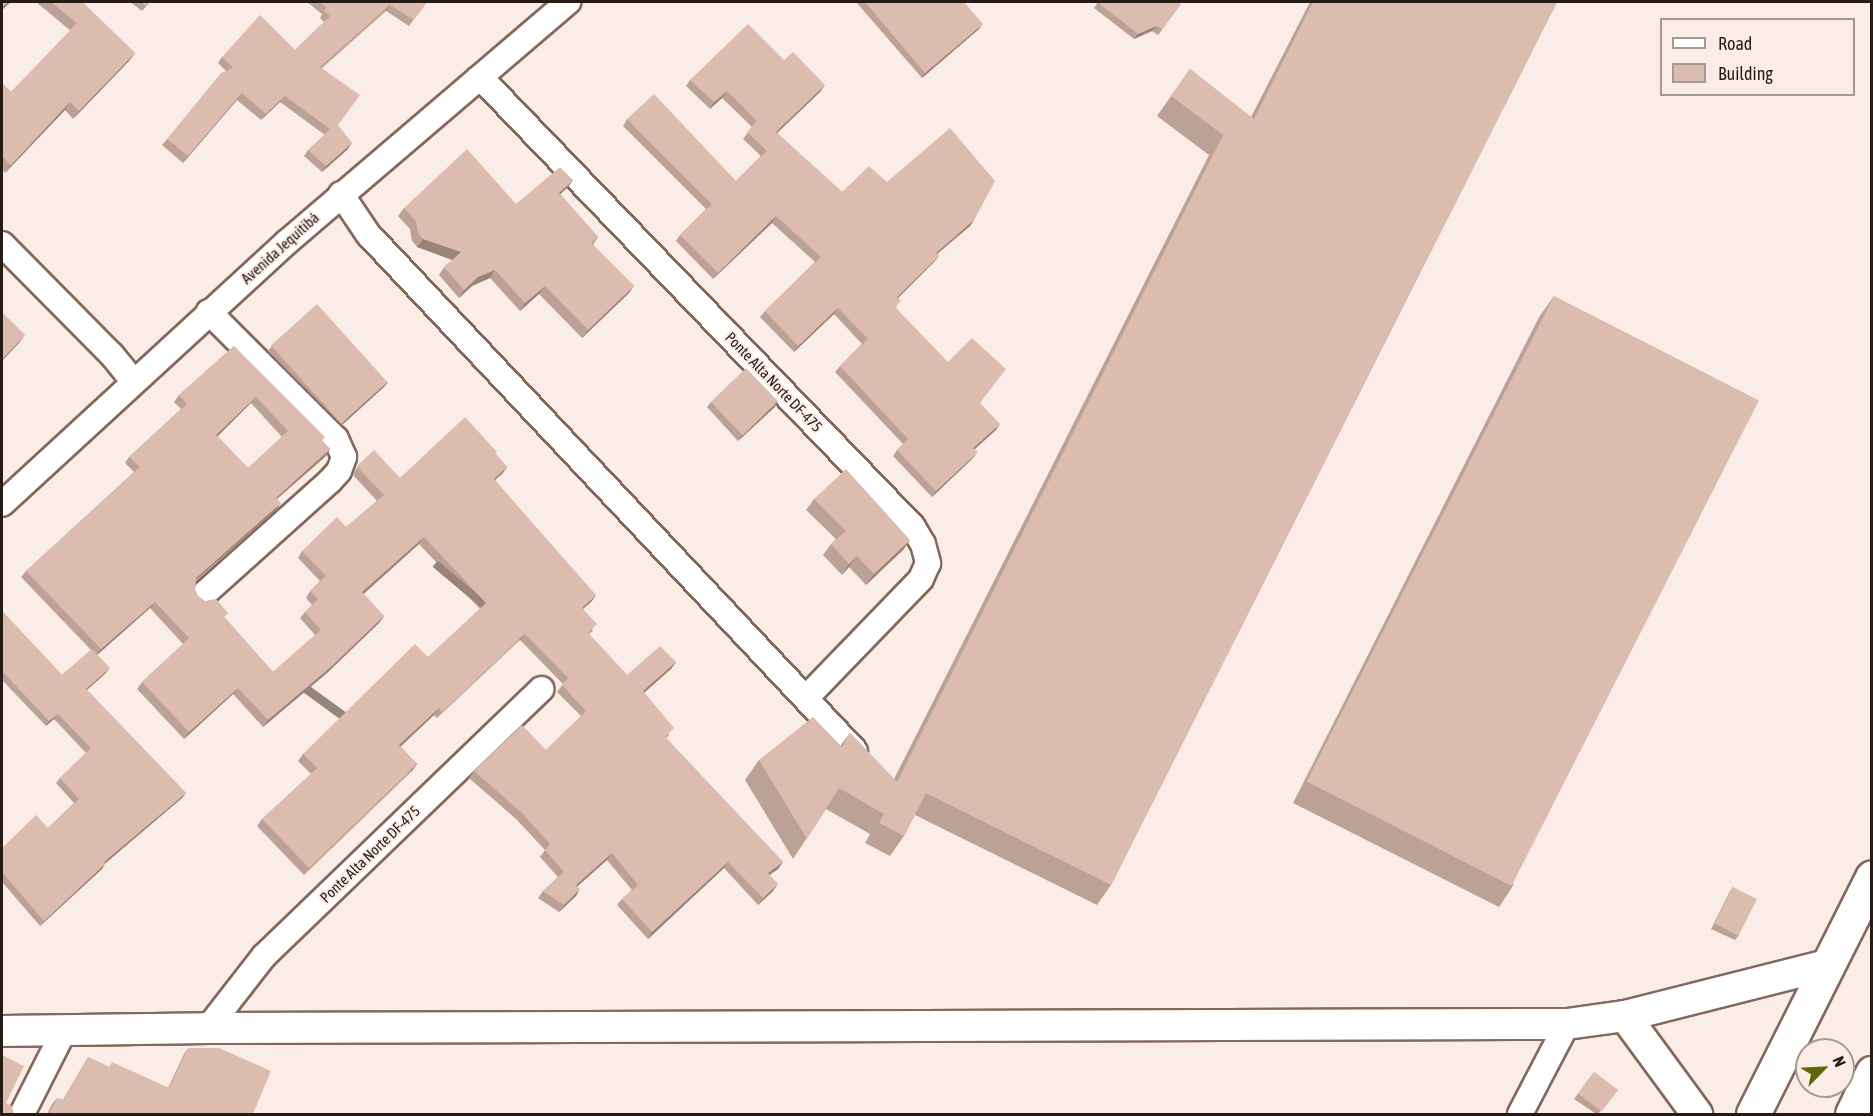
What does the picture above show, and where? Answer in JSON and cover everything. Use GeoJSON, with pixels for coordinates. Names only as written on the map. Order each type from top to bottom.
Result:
{"type":"FeatureCollection","features":[{"type":"Feature","properties":{"kind":"highway"},"geometry":{"type":"LineString","coordinates":[[1753,1114],[1780,1065],[1827,965],[1872,878]]}},
{"type":"Feature","properties":{"kind":"highway"},"geometry":{"type":"LineString","coordinates":[[1852,1114],[1872,1073]]}},
{"type":"Feature","properties":{"kind":"street","name":"Avenida Jequitibá"},"geometry":{"type":"LineString","coordinates":[[2,504],[209,312],[341,194],[568,2]]}},
{"type":"Feature","properties":{"kind":"street","name":"Ponte Alta Norte DF-475"},"geometry":{"type":"LineString","coordinates":[[480,77],[914,527],[923,544],[928,563],[921,579],[806,698]]}},
{"type":"Feature","properties":{"kind":"street"},"geometry":{"type":"LineString","coordinates":[[341,194],[368,234],[855,751]]}},
{"type":"Feature","properties":{"kind":"street"},"geometry":{"type":"LineString","coordinates":[[2,244],[112,355],[134,381]]}},
{"type":"Feature","properties":{"kind":"street"},"geometry":{"type":"LineString","coordinates":[[204,594],[330,481],[339,471],[344,457],[336,439],[209,312]]}},
{"type":"Feature","properties":{"kind":"street","name":"Ponte Alta Norte DF-475"},"geometry":{"type":"LineString","coordinates":[[208,1028],[264,956],[541,689]]}},
{"type":"Feature","properties":{"kind":"street"},"geometry":{"type":"LineString","coordinates":[[2,1031],[208,1028],[1567,1024],[1625,1016],[1827,965]]}},
{"type":"Feature","properties":{"kind":"street"},"geometry":{"type":"LineString","coordinates":[[1625,1016],[1697,1114]]}},
{"type":"Feature","properties":{"kind":"street"},"geometry":{"type":"LineString","coordinates":[[1520,1114],[1567,1024]]}},
{"type":"Feature","properties":{"kind":"street"},"geometry":{"type":"LineString","coordinates":[[22,1114],[64,1031]]}},
{"type":"Feature","properties":{"kind":"building"},"geometry":{"type":"Polygon","coordinates":[[[51,2],[82,2],[135,53],[79,111],[70,102],[11,165],[2,156],[2,83],[11,92],[77,23],[51,2]]]}},
{"type":"Feature","properties":{"kind":"building"},"geometry":{"type":"Polygon","coordinates":[[[319,2],[427,2],[414,20],[390,5],[320,67],[360,95],[338,125],[352,143],[326,166],[308,150],[330,129],[285,96],[266,114],[242,93],[188,156],[167,139],[221,73],[233,68],[222,57],[260,15],[295,50],[330,16],[324,11],[327,8],[319,2]]]}},
{"type":"Feature","properties":{"kind":"building"},"geometry":{"type":"Polygon","coordinates":[[[865,2],[964,2],[983,24],[925,73],[865,2]]]}},
{"type":"Feature","properties":{"kind":"building"},"geometry":{"type":"Polygon","coordinates":[[[1097,2],[1178,2],[1181,4],[1162,29],[1156,26],[1138,34],[1097,2]]]}},
{"type":"Feature","properties":{"kind":"building"},"geometry":{"type":"Polygon","coordinates":[[[1313,2],[1557,2],[1111,885],[926,793],[904,836],[879,823],[884,814],[839,788],[807,839],[759,760],[813,717],[842,747],[850,733],[897,782],[1223,135],[1171,96],[1190,69],[1254,119],[1313,2]]]}},
{"type":"Feature","properties":{"kind":"building"},"geometry":{"type":"Polygon","coordinates":[[[748,24],[784,60],[793,52],[825,85],[776,132],[842,192],[869,166],[887,182],[950,128],[995,181],[974,220],[936,253],[939,256],[897,297],[901,301],[895,307],[948,362],[972,338],[1006,369],[980,403],[1000,424],[973,448],[978,452],[936,491],[897,450],[908,439],[840,366],[868,339],[838,308],[798,346],[765,311],[821,257],[776,216],[718,273],[680,235],[712,204],[627,119],[654,94],[736,181],[767,151],[747,132],[757,121],[727,91],[714,102],[690,80],[748,24]]]}},
{"type":"Feature","properties":{"kind":"building"},"geometry":{"type":"Polygon","coordinates":[[[467,149],[516,204],[560,167],[573,180],[559,193],[598,237],[591,243],[634,286],[588,330],[545,286],[525,303],[495,270],[478,277],[464,290],[444,267],[461,252],[423,239],[418,233],[416,221],[404,208],[467,149]]]}},
{"type":"Feature","properties":{"kind":"building"},"geometry":{"type":"Polygon","coordinates":[[[1554,296],[1759,400],[1512,886],[1307,782],[1554,296]]]}},
{"type":"Feature","properties":{"kind":"building"},"geometry":{"type":"Polygon","coordinates":[[[317,304],[387,382],[341,424],[271,345],[317,304]]]}},
{"type":"Feature","properties":{"kind":"building"},"geometry":{"type":"Polygon","coordinates":[[[2,312],[25,335],[2,359],[2,312]]]}},
{"type":"Feature","properties":{"kind":"building"},"geometry":{"type":"Polygon","coordinates":[[[234,346],[325,437],[322,440],[330,449],[276,498],[281,503],[196,578],[195,590],[198,596],[205,601],[216,599],[228,613],[224,617],[273,672],[321,630],[305,612],[318,599],[310,591],[326,576],[302,551],[337,517],[346,527],[384,495],[358,468],[359,464],[374,450],[400,478],[465,417],[497,452],[495,453],[507,467],[494,479],[596,595],[582,608],[597,624],[588,633],[627,675],[660,646],[676,662],[643,691],[674,728],[665,737],[783,862],[768,873],[778,884],[763,898],[728,862],[652,932],[622,899],[638,885],[612,853],[576,885],[580,889],[564,905],[543,891],[564,872],[545,850],[550,844],[521,812],[474,771],[522,725],[546,750],[586,711],[562,685],[568,678],[525,634],[442,712],[439,708],[399,745],[417,764],[309,868],[262,819],[317,768],[303,754],[415,644],[428,657],[486,603],[424,537],[362,592],[384,616],[332,666],[268,720],[238,688],[189,732],[142,682],[189,638],[155,602],[101,649],[26,571],[140,467],[129,457],[187,404],[179,395],[234,346]],[[256,397],[216,435],[248,468],[288,431],[256,397]]]}},
{"type":"Feature","properties":{"kind":"building"},"geometry":{"type":"Polygon","coordinates":[[[746,368],[778,401],[743,435],[711,402],[746,368]]]}},
{"type":"Feature","properties":{"kind":"building"},"geometry":{"type":"Polygon","coordinates":[[[846,469],[910,540],[874,574],[857,556],[849,564],[831,544],[846,531],[814,499],[846,469]]]}},
{"type":"Feature","properties":{"kind":"building"},"geometry":{"type":"Polygon","coordinates":[[[2,611],[62,675],[92,649],[110,668],[86,689],[186,793],[104,862],[105,864],[44,921],[2,872],[2,848],[36,815],[48,828],[79,799],[60,778],[91,748],[58,714],[49,721],[2,671],[2,611]]]}},
{"type":"Feature","properties":{"kind":"building"},"geometry":{"type":"Polygon","coordinates":[[[1733,887],[1757,899],[1738,936],[1714,924],[1733,887]]]}},
{"type":"Feature","properties":{"kind":"building"},"geometry":{"type":"Polygon","coordinates":[[[188,1048],[219,1048],[271,1071],[253,1114],[49,1114],[57,1098],[64,1100],[88,1057],[109,1067],[112,1062],[169,1088],[188,1048]]]}},
{"type":"Feature","properties":{"kind":"building"},"geometry":{"type":"Polygon","coordinates":[[[2,1055],[24,1066],[6,1103],[12,1106],[14,1114],[2,1114],[2,1055]]]}},
{"type":"Feature","properties":{"kind":"building"},"geometry":{"type":"Polygon","coordinates":[[[1594,1072],[1618,1090],[1602,1112],[1578,1094],[1594,1072]]]}}]}
